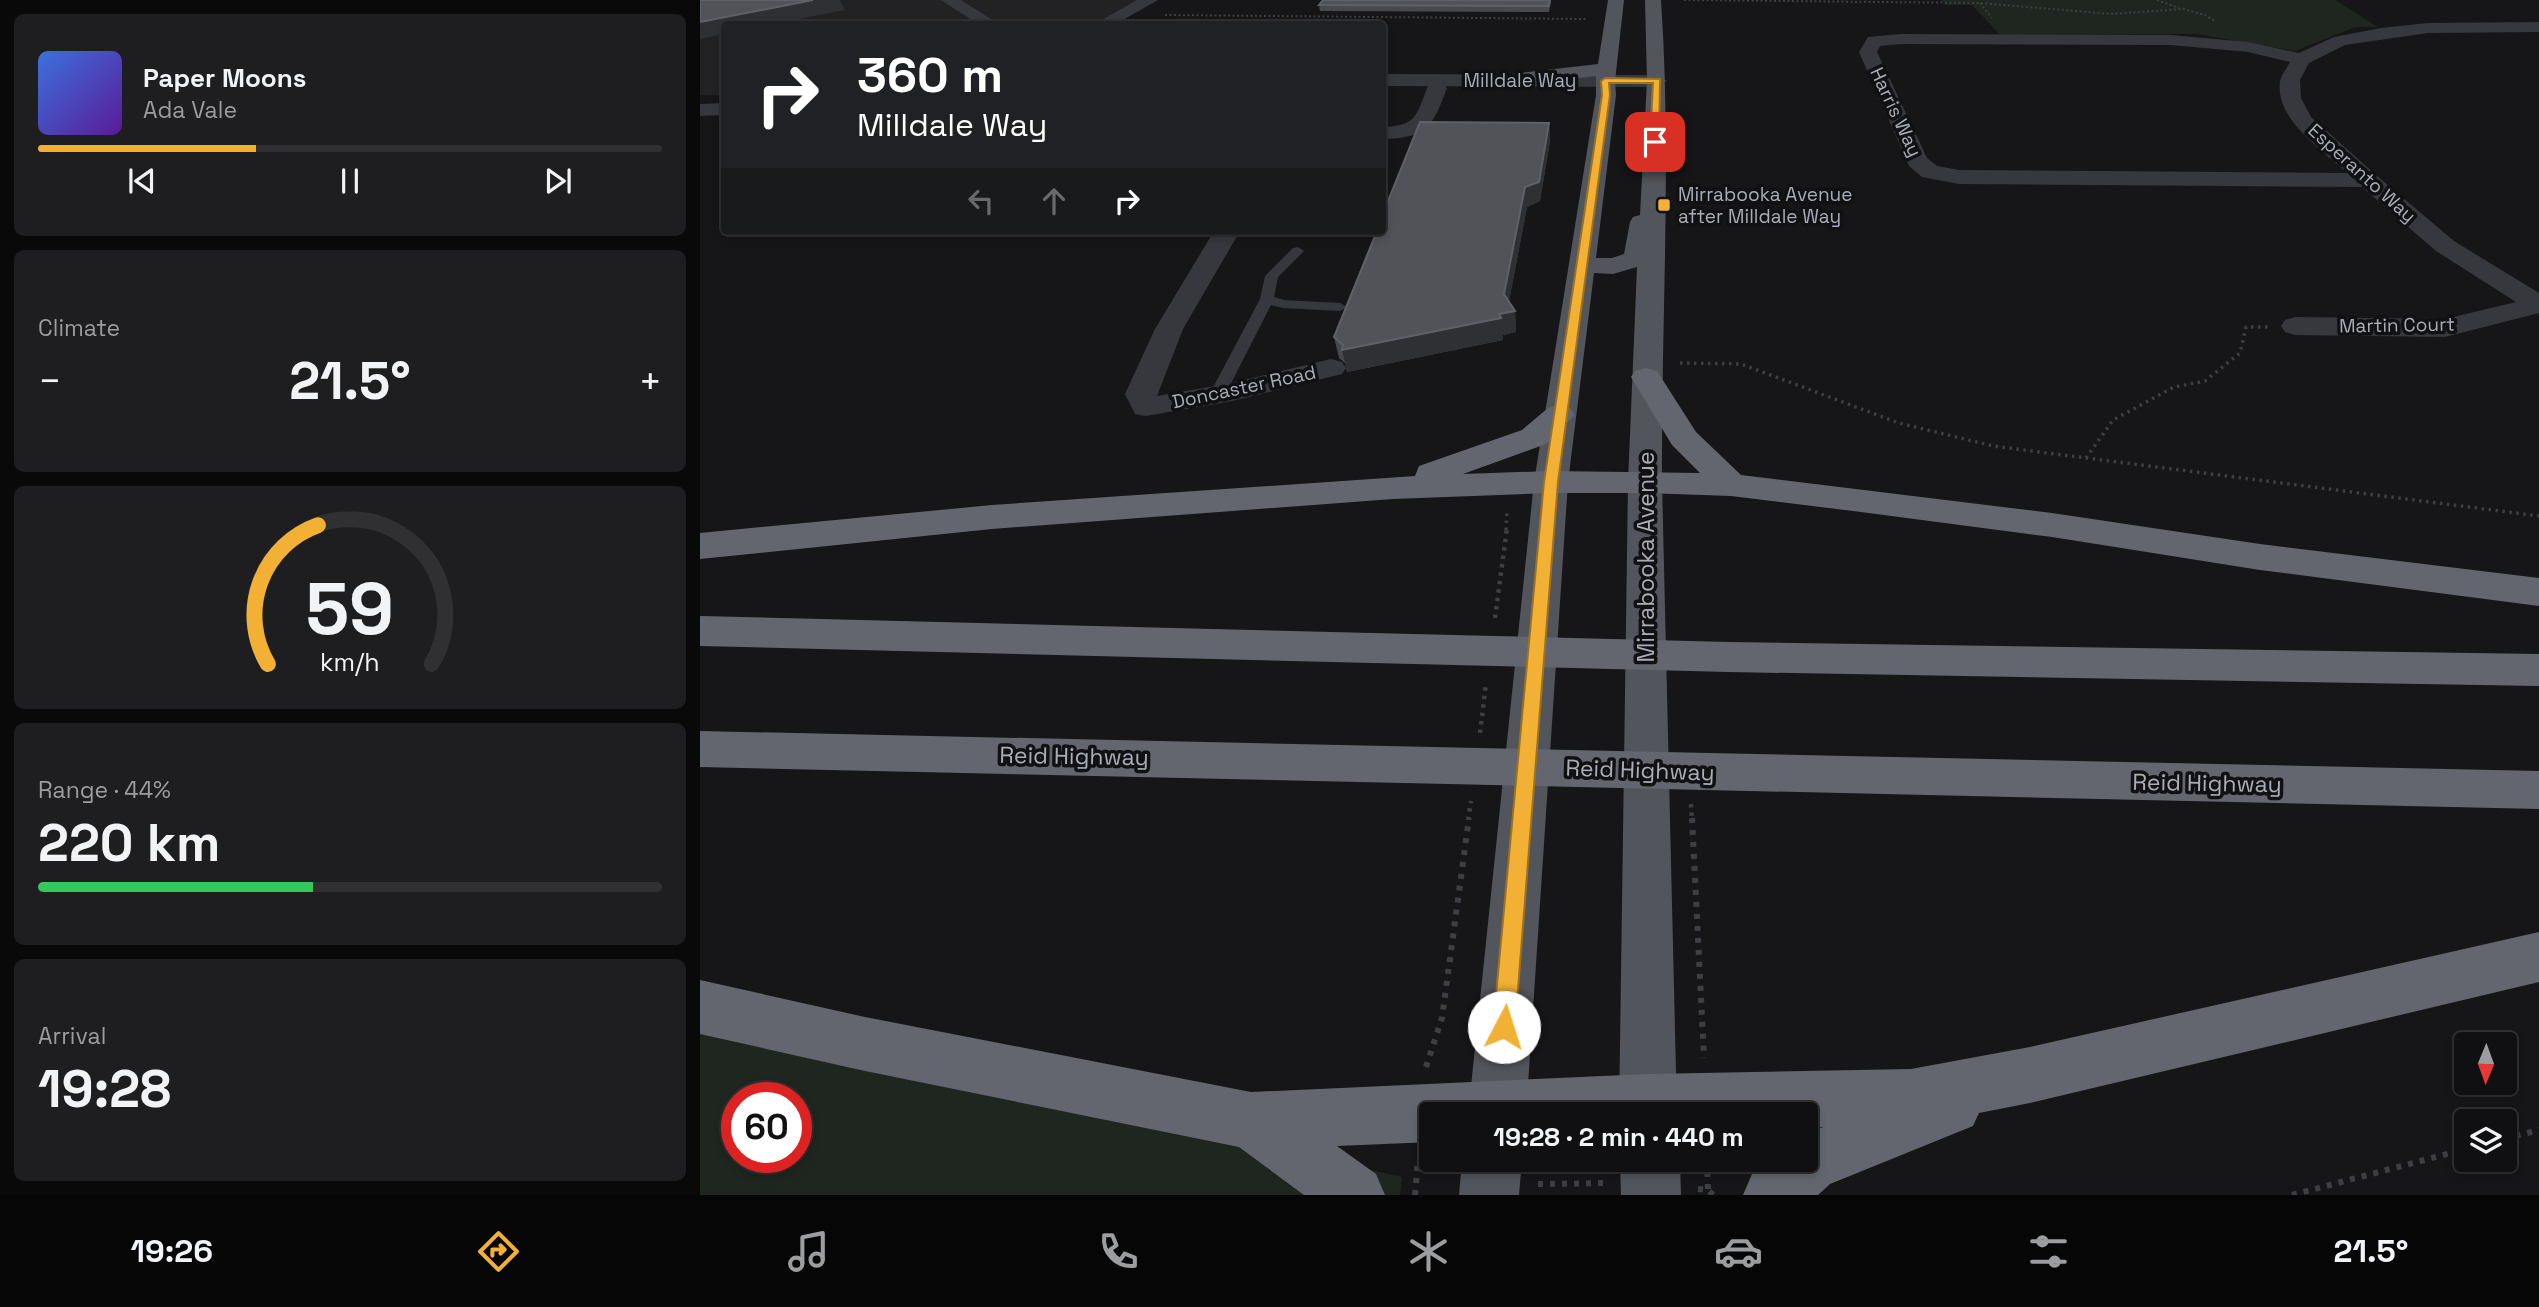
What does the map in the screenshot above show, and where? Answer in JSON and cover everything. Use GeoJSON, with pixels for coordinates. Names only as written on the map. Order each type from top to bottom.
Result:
{"type":"FeatureCollection","features":[{"type":"Feature","properties":{"kind":"highway"},"geometry":{"type":"LineString","coordinates":[[1646,377],[1684,439],[1731,485]]}},
{"type":"Feature","properties":{"kind":"highway"},"geometry":{"type":"LineString","coordinates":[[1393,488],[1534,438],[1559,415]]}},
{"type":"Feature","properties":{"kind":"highway"},"geometry":{"type":"LineString","coordinates":[[700,546],[992,517],[1393,488],[1551,482],[1645,482],[1731,485],[2052,525],[2260,557],[2539,592]]}},
{"type":"Feature","properties":{"kind":"highway"},"geometry":{"type":"LineString","coordinates":[[700,631],[1729,657],[2539,670]]}},
{"type":"Feature","properties":{"kind":"highway","name":"Reid Highway"},"geometry":{"type":"LineString","coordinates":[[700,749],[2539,790]]}},
{"type":"Feature","properties":{"kind":"highway"},"geometry":{"type":"LineString","coordinates":[[1801,1102],[1911,1097],[2030,1075],[2539,957]]}},
{"type":"Feature","properties":{"kind":"highway"},"geometry":{"type":"LineString","coordinates":[[700,1007],[878,1046],[1251,1121],[1419,1143]]}},
{"type":"Feature","properties":{"kind":"highway"},"geometry":{"type":"LineString","coordinates":[[1773,1195],[1810,1163],[2030,1075]]}},
{"type":"Feature","properties":{"kind":"highway"},"geometry":{"type":"LineString","coordinates":[[1251,1121],[1355,1195]]}},
{"type":"Feature","properties":{"kind":"main road"},"geometry":{"type":"LineString","coordinates":[[1497,1102],[1551,482],[1602,123],[1616,0]]}},
{"type":"Feature","properties":{"kind":"main road","name":"Mirrabooka Avenue"},"geometry":{"type":"LineString","coordinates":[[1648,1102],[1645,482],[1646,377],[1657,86],[1653,0]]}},
{"type":"Feature","properties":{"kind":"main road"},"geometry":{"type":"LineString","coordinates":[[1567,90],[1584,98],[1602,123]]}},
{"type":"Feature","properties":{"kind":"main road"},"geometry":{"type":"LineString","coordinates":[[1581,265],[1613,266],[1633,260],[1637,254],[1642,222],[1653,194]]}},
{"type":"Feature","properties":{"kind":"street"},"geometry":{"type":"LineString","coordinates":[[949,0],[985,21]]}},
{"type":"Feature","properties":{"kind":"street"},"geometry":{"type":"LineString","coordinates":[[967,0],[1002,21]]}},
{"type":"Feature","properties":{"kind":"street"},"geometry":{"type":"LineString","coordinates":[[1113,21],[1159,5]]}},
{"type":"Feature","properties":{"kind":"street"},"geometry":{"type":"LineString","coordinates":[[1132,21],[1159,5]]}},
{"type":"Feature","properties":{"kind":"street"},"geometry":{"type":"LineString","coordinates":[[2301,59],[2340,41],[2381,33],[2428,28],[2539,27]]}},
{"type":"Feature","properties":{"kind":"street","name":"Harris Way"},"geometry":{"type":"LineString","coordinates":[[2301,59],[2248,47],[2171,40],[1901,39],[1874,41],[1868,52],[1917,161],[1930,172],[1959,177],[2368,180]]}},
{"type":"Feature","properties":{"kind":"street","name":"Esperanto Way"},"geometry":{"type":"LineString","coordinates":[[2301,59],[2290,80],[2291,98],[2302,120],[2445,246],[2539,305]]}},
{"type":"Feature","properties":{"kind":"street","name":"Milldale Way"},"geometry":{"type":"LineString","coordinates":[[1386,80],[1606,80],[1657,86]]}},
{"type":"Feature","properties":{"kind":"street","name":"Milldale Way"},"geometry":{"type":"LineString","coordinates":[[1386,88],[1567,90],[1606,80]]}},
{"type":"Feature","properties":{"kind":"street"},"geometry":{"type":"LineString","coordinates":[[1386,133],[1412,131],[1422,125],[1437,88]]}},
{"type":"Feature","properties":{"kind":"street"},"geometry":{"type":"LineString","coordinates":[[700,104],[721,103]]}},
{"type":"Feature","properties":{"kind":"street"},"geometry":{"type":"LineString","coordinates":[[700,110],[721,109]]}},
{"type":"Feature","properties":{"kind":"street","name":"Doncaster Road"},"geometry":{"type":"LineString","coordinates":[[1225,235],[1169,329],[1141,394],[1146,407],[1217,395],[1331,368]]}},
{"type":"Feature","properties":{"kind":"street","name":"Martin Court"},"geometry":{"type":"LineString","coordinates":[[2295,327],[2445,328],[2539,305]]}},
{"type":"Feature","properties":{"kind":"lane"},"geometry":{"type":"LineString","coordinates":[[1217,395],[1268,299],[1272,276],[1298,251]]}},
{"type":"Feature","properties":{"kind":"lane"},"geometry":{"type":"LineString","coordinates":[[1268,299],[1283,304],[1340,307]]}},
{"type":"Feature","properties":{"kind":"path"},"geometry":{"type":"LineString","coordinates":[[1684,0],[1980,3],[2111,14],[2183,9]]}},
{"type":"Feature","properties":{"kind":"path"},"geometry":{"type":"LineString","coordinates":[[2157,0],[2205,15],[2248,47]]}},
{"type":"Feature","properties":{"kind":"path"},"geometry":{"type":"LineString","coordinates":[[1159,5],[1591,19]]}},
{"type":"Feature","properties":{"kind":"path"},"geometry":{"type":"LineString","coordinates":[[2086,458],[2113,420],[2174,387],[2205,381],[2240,353],[2246,327],[2295,327]]}},
{"type":"Feature","properties":{"kind":"path"},"geometry":{"type":"LineString","coordinates":[[1681,350],[1680,363],[1741,363],[1899,423],[1993,446],[2539,516]]}},
{"type":"Feature","properties":{"kind":"path"},"geometry":{"type":"LineString","coordinates":[[2517,1136],[2539,1130]]}},
{"type":"Feature","properties":{"kind":"path"},"geometry":{"type":"LineString","coordinates":[[2292,1195],[2454,1152]]}},
{"type":"Feature","properties":{"kind":"path"},"geometry":{"type":"LineString","coordinates":[[1608,1172],[1710,1193],[1708,1172]]}},
{"type":"Feature","properties":{"kind":"shaded area"},"geometry":{"type":"Polygon","coordinates":[[[700,0],[1137,0],[1128,8],[1099,21],[721,21],[721,95],[700,95],[700,0]]]}},
{"type":"Feature","properties":{"kind":"shaded area"},"geometry":{"type":"Polygon","coordinates":[[[1942,0],[2335,0],[2378,27],[2355,27],[2295,51],[2196,34],[2000,35],[1972,5],[1945,5],[1942,0]]]}},
{"type":"Feature","properties":{"kind":"shaded area"},"geometry":{"type":"Polygon","coordinates":[[[700,1026],[1402,1177],[1400,1195],[700,1195],[700,1026]]]}},
{"type":"Feature","properties":{"kind":"building"},"geometry":{"type":"Polygon","coordinates":[[[700,0],[813,0],[700,22],[700,0]]]}},
{"type":"Feature","properties":{"kind":"building"},"geometry":{"type":"Polygon","coordinates":[[[1323,0],[1550,0],[1549,6],[1319,5],[1323,0]]]}},
{"type":"Feature","properties":{"kind":"building"},"geometry":{"type":"Polygon","coordinates":[[[1420,122],[1549,123],[1539,182],[1525,187],[1504,294],[1515,311],[1499,314],[1501,318],[1342,350],[1343,345],[1334,337],[1375,235],[1386,235],[1386,206],[1420,122]]]}},
{"type":"Feature","properties":{"kind":"place","name":"Mirrabooka Avenue after Milldale Way"},"geometry":{"type":"Point","coordinates":[1664,205]}},
{"type":"Feature","properties":{"kind":"route"},"geometry":{"type":"LineString","coordinates":[[1504,1027],[1551,482],[1606,95],[1605,81],[1657,81],[1655,142]]}}]}
